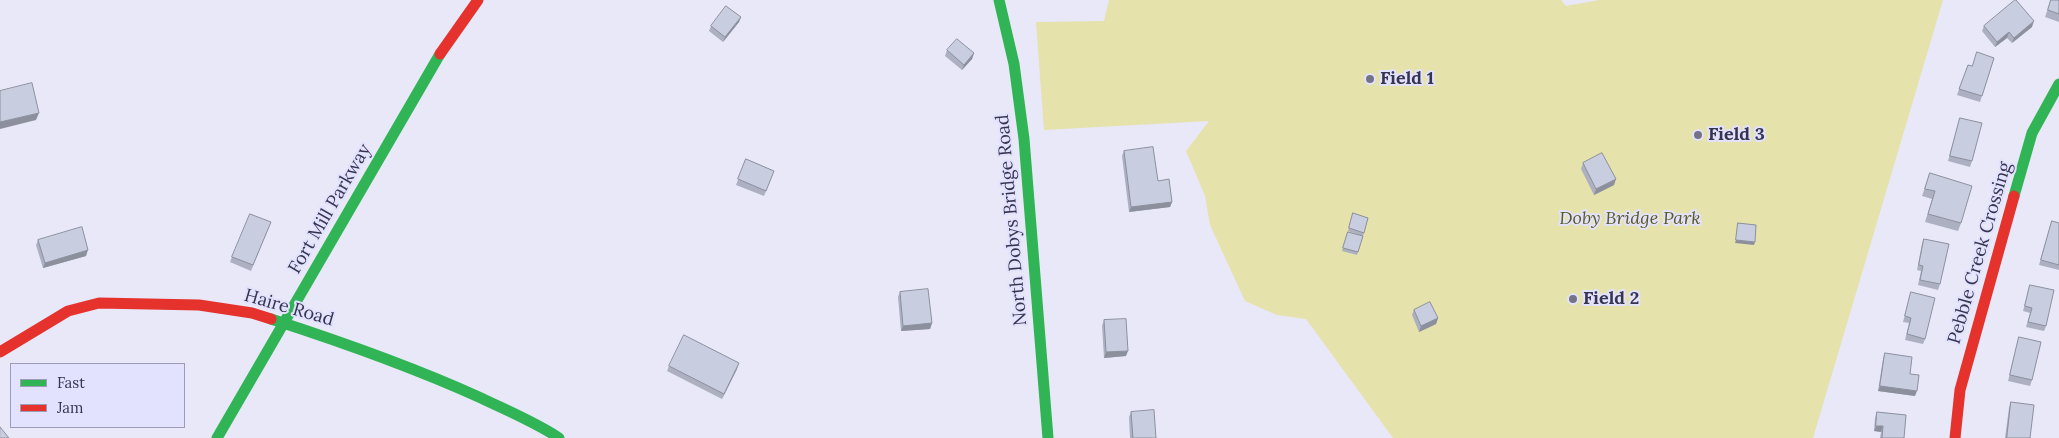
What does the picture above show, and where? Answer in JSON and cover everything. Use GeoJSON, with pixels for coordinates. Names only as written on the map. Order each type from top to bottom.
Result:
{"type":"FeatureCollection","features":[{"type":"Feature","properties":{"kind":"street","name":"Fort Mill Parkway"},"geometry":{"type":"LineString","coordinates":[[217,438],[445,45],[478,0]]}},
{"type":"Feature","properties":{"kind":"street","name":"North Dobys Bridge Road"},"geometry":{"type":"LineString","coordinates":[[999,0],[1014,64],[1023,130],[1048,438]]}},
{"type":"Feature","properties":{"kind":"street","name":"Pebble Creek Crossing"},"geometry":{"type":"LineString","coordinates":[[1955,438],[1960,390],[2032,133],[2059,84]]}},
{"type":"Feature","properties":{"kind":"street","name":"Haire Road"},"geometry":{"type":"LineString","coordinates":[[0,352],[68,311],[99,304],[199,305],[252,313],[345,343],[439,379],[541,426],[559,438]]}},
{"type":"Feature","properties":{"kind":"green space","name":"Doby Bridge Park"},"geometry":{"type":"Polygon","coordinates":[[[1109,0],[1561,0],[1566,6],[1599,0],[1943,0],[1813,438],[1393,438],[1306,319],[1277,315],[1245,301],[1210,225],[1205,196],[1186,151],[1209,121],[1044,130],[1036,22],[1104,21],[1109,0]]]}},
{"type":"Feature","properties":{"kind":"building"},"geometry":{"type":"Polygon","coordinates":[[[2015,0],[2034,21],[2014,38],[2009,32],[1997,42],[1984,26],[2015,0]]]}},
{"type":"Feature","properties":{"kind":"building"},"geometry":{"type":"Polygon","coordinates":[[[2051,0],[2059,0],[2059,14],[2048,10],[2051,0]]]}},
{"type":"Feature","properties":{"kind":"building"},"geometry":{"type":"Polygon","coordinates":[[[726,6],[741,17],[725,37],[711,26],[726,6]]]}},
{"type":"Feature","properties":{"kind":"building"},"geometry":{"type":"Polygon","coordinates":[[[957,39],[974,53],[964,65],[947,50],[957,39]]]}},
{"type":"Feature","properties":{"kind":"building"},"geometry":{"type":"Polygon","coordinates":[[[1977,52],[1994,58],[1982,96],[1959,89],[1968,65],[1972,66],[1977,52]]]}},
{"type":"Feature","properties":{"kind":"building"},"geometry":{"type":"Polygon","coordinates":[[[32,83],[39,113],[0,122],[0,91],[32,83]]]}},
{"type":"Feature","properties":{"kind":"building"},"geometry":{"type":"Polygon","coordinates":[[[1960,118],[1982,123],[1972,161],[1950,156],[1960,118]]]}},
{"type":"Feature","properties":{"kind":"building"},"geometry":{"type":"Polygon","coordinates":[[[1153,147],[1158,181],[1169,179],[1172,202],[1131,207],[1124,151],[1153,147]]]}},
{"type":"Feature","properties":{"kind":"building"},"geometry":{"type":"Polygon","coordinates":[[[1602,153],[1616,179],[1596,189],[1583,163],[1602,153]]]}},
{"type":"Feature","properties":{"kind":"building"},"geometry":{"type":"Polygon","coordinates":[[[746,159],[774,171],[766,191],[738,179],[746,159]]]}},
{"type":"Feature","properties":{"kind":"building"},"geometry":{"type":"Polygon","coordinates":[[[1930,173],[1972,186],[1961,223],[1928,214],[1935,191],[1925,189],[1930,173]]]}},
{"type":"Feature","properties":{"kind":"building"},"geometry":{"type":"Polygon","coordinates":[[[1353,213],[1368,218],[1364,233],[1349,228],[1353,213]]]}},
{"type":"Feature","properties":{"kind":"building"},"geometry":{"type":"Polygon","coordinates":[[[250,214],[271,222],[253,265],[232,257],[250,214]]]}},
{"type":"Feature","properties":{"kind":"building"},"geometry":{"type":"Polygon","coordinates":[[[2052,221],[2059,223],[2059,265],[2041,260],[2052,221]]]}},
{"type":"Feature","properties":{"kind":"building"},"geometry":{"type":"Polygon","coordinates":[[[1738,223],[1756,225],[1755,242],[1736,240],[1738,223]]]}},
{"type":"Feature","properties":{"kind":"building"},"geometry":{"type":"Polygon","coordinates":[[[82,227],[88,250],[45,263],[38,240],[82,227]]]}},
{"type":"Feature","properties":{"kind":"building"},"geometry":{"type":"Polygon","coordinates":[[[1348,232],[1363,236],[1358,252],[1343,248],[1348,232]]]}},
{"type":"Feature","properties":{"kind":"building"},"geometry":{"type":"Polygon","coordinates":[[[1924,239],[1949,244],[1940,284],[1920,280],[1923,266],[1919,265],[1924,239]]]}},
{"type":"Feature","properties":{"kind":"building"},"geometry":{"type":"Polygon","coordinates":[[[2030,285],[2054,290],[2046,326],[2028,322],[2032,308],[2025,306],[2030,285]]]}},
{"type":"Feature","properties":{"kind":"building"},"geometry":{"type":"Polygon","coordinates":[[[928,289],[932,323],[903,326],[900,292],[928,289]]]}},
{"type":"Feature","properties":{"kind":"building"},"geometry":{"type":"Polygon","coordinates":[[[1911,292],[1935,298],[1925,339],[1907,334],[1911,318],[1905,316],[1911,292]]]}},
{"type":"Feature","properties":{"kind":"building"},"geometry":{"type":"Polygon","coordinates":[[[1430,302],[1438,318],[1421,326],[1414,310],[1430,302]]]}},
{"type":"Feature","properties":{"kind":"building"},"geometry":{"type":"Polygon","coordinates":[[[1126,319],[1128,351],[1106,352],[1104,320],[1126,319]]]}},
{"type":"Feature","properties":{"kind":"building"},"geometry":{"type":"Polygon","coordinates":[[[684,335],[739,363],[724,394],[669,366],[684,335]]]}},
{"type":"Feature","properties":{"kind":"building"},"geometry":{"type":"Polygon","coordinates":[[[2019,337],[2041,342],[2032,380],[2010,375],[2019,337]]]}},
{"type":"Feature","properties":{"kind":"building"},"geometry":{"type":"Polygon","coordinates":[[[1885,353],[1912,357],[1910,374],[1919,375],[1917,391],[1880,386],[1885,353]]]}},
{"type":"Feature","properties":{"kind":"building"},"geometry":{"type":"Polygon","coordinates":[[[2011,402],[2034,405],[2030,438],[2007,438],[2011,402]]]}},
{"type":"Feature","properties":{"kind":"building"},"geometry":{"type":"Polygon","coordinates":[[[1154,410],[1156,438],[1133,438],[1131,412],[1154,410]]]}},
{"type":"Feature","properties":{"kind":"building"},"geometry":{"type":"Polygon","coordinates":[[[1877,412],[1906,415],[1904,438],[1882,438],[1883,426],[1876,426],[1877,412]]]}},
{"type":"Feature","properties":{"kind":"building"},"geometry":{"type":"Polygon","coordinates":[[[0,427],[9,438],[0,438],[0,427]]]}},
{"type":"Feature","properties":{"kind":"traffic: fast"},"geometry":{"type":"LineString","coordinates":[[999,0],[1014,64],[1024,139],[1048,438]]}},
{"type":"Feature","properties":{"kind":"traffic: fast"},"geometry":{"type":"LineString","coordinates":[[217,438],[440,54]]}},
{"type":"Feature","properties":{"kind":"traffic: fast"},"geometry":{"type":"LineString","coordinates":[[2014,196],[2032,133],[2059,84]]}},
{"type":"Feature","properties":{"kind":"traffic: fast"},"geometry":{"type":"LineString","coordinates":[[271,319],[403,365],[481,398],[559,438]]}},
{"type":"Feature","properties":{"kind":"traffic: jam"},"geometry":{"type":"LineString","coordinates":[[440,54],[478,0]]}},
{"type":"Feature","properties":{"kind":"traffic: jam"},"geometry":{"type":"LineString","coordinates":[[1955,438],[1960,390],[2014,196]]}},
{"type":"Feature","properties":{"kind":"traffic: jam"},"geometry":{"type":"LineString","coordinates":[[0,352],[68,311],[99,303],[199,305],[252,313],[271,319]]}},
{"type":"Feature","properties":{"kind":"place","name":"Field 1"},"geometry":{"type":"Point","coordinates":[1370,79]}},
{"type":"Feature","properties":{"kind":"place","name":"Field 3"},"geometry":{"type":"Point","coordinates":[1698,135]}},
{"type":"Feature","properties":{"kind":"place","name":"Field 2"},"geometry":{"type":"Point","coordinates":[1573,299]}}]}
